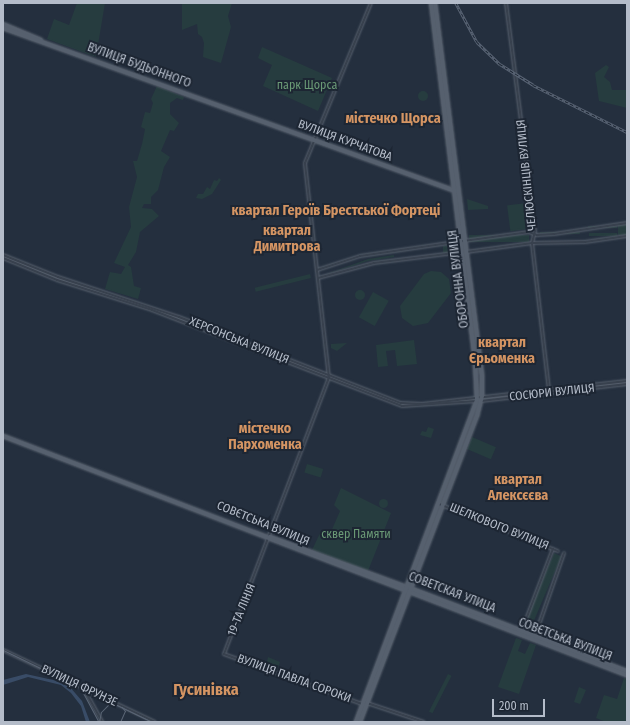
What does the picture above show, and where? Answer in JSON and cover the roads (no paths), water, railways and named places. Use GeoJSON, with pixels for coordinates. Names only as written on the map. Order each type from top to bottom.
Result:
{"type":"FeatureCollection","features":[{"type":"Feature","properties":{"kind":"main road","name":"ОБОРОННА ВУЛИЦЯ"},"geometry":{"type":"LineString","coordinates":[[431,3],[460,241],[464,252]]}},
{"type":"Feature","properties":{"kind":"main road","name":"ОБОРОННА ВУЛИЦЯ"},"geometry":{"type":"LineString","coordinates":[[365,703],[441,504],[479,399],[464,252],[465,241],[435,3]]}},
{"type":"Feature","properties":{"kind":"main road","name":"ВУЛИЦЯ БУДЬОННОГО"},"geometry":{"type":"LineString","coordinates":[[3,24],[42,41]]}},
{"type":"Feature","properties":{"kind":"main road","name":"ВУЛИЦЯ БУДЬОННОГО"},"geometry":{"type":"LineString","coordinates":[[3,28],[230,110]]}},
{"type":"Feature","properties":{"kind":"main road","name":"ВУЛИЦЯ КУРЧАТОВА"},"geometry":{"type":"LineString","coordinates":[[230,110],[458,192]]}},
{"type":"Feature","properties":{"kind":"main road","name":"СОВЄТСЬКА ВУЛИЦЯ"},"geometry":{"type":"LineString","coordinates":[[3,436],[270,537],[272,541],[408,589]]}},
{"type":"Feature","properties":{"kind":"main road","name":"СОВЕТСКАЯ УЛИЦА"},"geometry":{"type":"LineString","coordinates":[[408,589],[535,638],[627,671]]}},
{"type":"Feature","properties":{"kind":"main road","name":"СОВЄТСЬКА ВУЛИЦЯ"},"geometry":{"type":"LineString","coordinates":[[535,638],[627,675]]}},
{"type":"Feature","properties":{"kind":"main road"},"geometry":{"type":"LineString","coordinates":[[356,722],[365,703]]}},
{"type":"Feature","properties":{"kind":"main road"},"geometry":{"type":"LineString","coordinates":[[360,722],[365,703]]}},
{"type":"Feature","properties":{"kind":"street"},"geometry":{"type":"LineString","coordinates":[[328,378],[305,163],[371,3]]}},
{"type":"Feature","properties":{"kind":"street","name":"ЧЕЛЮСКІНЦІВ ВУЛИЦЯ"},"geometry":{"type":"LineString","coordinates":[[506,3],[534,234],[532,243],[550,394]]}},
{"type":"Feature","properties":{"kind":"street"},"geometry":{"type":"LineString","coordinates":[[317,270],[360,256],[460,241],[534,234],[554,234],[627,223]]}},
{"type":"Feature","properties":{"kind":"street"},"geometry":{"type":"LineString","coordinates":[[318,278],[374,263],[532,243],[585,242],[627,236]]}},
{"type":"Feature","properties":{"kind":"street","name":"ХЕРСОНСЬКА ВУЛИЦЯ"},"geometry":{"type":"LineString","coordinates":[[3,255],[58,277],[179,317],[328,378]]}},
{"type":"Feature","properties":{"kind":"street","name":"ХЕРСОНСЬКА ВУЛИЦЯ"},"geometry":{"type":"LineString","coordinates":[[3,258],[57,280],[152,310],[328,378],[408,404],[479,399]]}},
{"type":"Feature","properties":{"kind":"street","name":"19-ТА ЛІНІЯ"},"geometry":{"type":"LineString","coordinates":[[224,654],[270,537],[328,378]]}},
{"type":"Feature","properties":{"kind":"street","name":"СОСЮРИ ВУЛИЦЯ"},"geometry":{"type":"LineString","coordinates":[[479,399],[627,381]]}},
{"type":"Feature","properties":{"kind":"street","name":"СОСЮРИ ВУЛИЦЯ"},"geometry":{"type":"LineString","coordinates":[[479,399],[550,394],[627,384]]}},
{"type":"Feature","properties":{"kind":"street","name":"ШЕЛКОВОГО ВУЛИЦЯ"},"geometry":{"type":"LineString","coordinates":[[441,504],[558,551]]}},
{"type":"Feature","properties":{"kind":"street"},"geometry":{"type":"LineString","coordinates":[[521,632],[553,549]]}},
{"type":"Feature","properties":{"kind":"street"},"geometry":{"type":"LineString","coordinates":[[535,638],[564,553]]}},
{"type":"Feature","properties":{"kind":"street","name":"ВУЛИЦЯ ФРУНЗЕ"},"geometry":{"type":"LineString","coordinates":[[3,650],[155,722]]}},
{"type":"Feature","properties":{"kind":"street","name":"ВУЛИЦЯ ПАВЛА СОРОКИ"},"geometry":{"type":"LineString","coordinates":[[224,654],[424,722]]}},
{"type":"Feature","properties":{"kind":"street"},"geometry":{"type":"LineString","coordinates":[[84,688],[102,722]]}},
{"type":"Feature","properties":{"kind":"water"},"geometry":{"type":"Polygon","coordinates":[[[26,674],[62,682],[69,686],[82,701],[90,722],[86,722],[81,706],[71,693],[61,685],[28,677],[3,685],[3,680],[26,674]]]}},
{"type":"Feature","properties":{"kind":"tram line"},"geometry":{"type":"LineString","coordinates":[[3,650],[152,722]]}},
{"type":"Feature","properties":{"kind":"tram line"},"geometry":{"type":"LineString","coordinates":[[80,687],[99,722]]}},
{"type":"Feature","properties":{"kind":"tram line"},"geometry":{"type":"LineString","coordinates":[[99,722],[101,712],[109,704],[115,704]]}},
{"type":"Feature","properties":{"kind":"tram line"},"geometry":{"type":"LineString","coordinates":[[120,722],[125,711],[122,707]]}},
{"type":"Feature","properties":{"kind":"railway"},"geometry":{"type":"LineString","coordinates":[[456,3],[477,42],[500,64],[533,85],[627,132]]}},
{"type":"Feature","properties":{"kind":"district","name":"містечко Щорса"},"geometry":{"type":"Point","coordinates":[393,119]}},
{"type":"Feature","properties":{"kind":"district","name":"квартал Героїв Брестської Фортеці"},"geometry":{"type":"Point","coordinates":[336,211]}},
{"type":"Feature","properties":{"kind":"district","name":"квартал Димитрова"},"geometry":{"type":"Point","coordinates":[287,240]}},
{"type":"Feature","properties":{"kind":"district","name":"квартал Єрьоменка"},"geometry":{"type":"Point","coordinates":[502,352]}},
{"type":"Feature","properties":{"kind":"district","name":"містечко Пархоменка"},"geometry":{"type":"Point","coordinates":[265,438]}},
{"type":"Feature","properties":{"kind":"district","name":"квартал Алексєєва"},"geometry":{"type":"Point","coordinates":[518,488]}},
{"type":"Feature","properties":{"kind":"district","name":"Гусинівка"},"geometry":{"type":"Point","coordinates":[206,690]}},
{"type":"Feature","properties":{"kind":"park label","name":"парк Щорса"},"geometry":{"type":"Point","coordinates":[307,86]}},
{"type":"Feature","properties":{"kind":"park label","name":"сквер Памяти"},"geometry":{"type":"Point","coordinates":[356,535]}}]}
